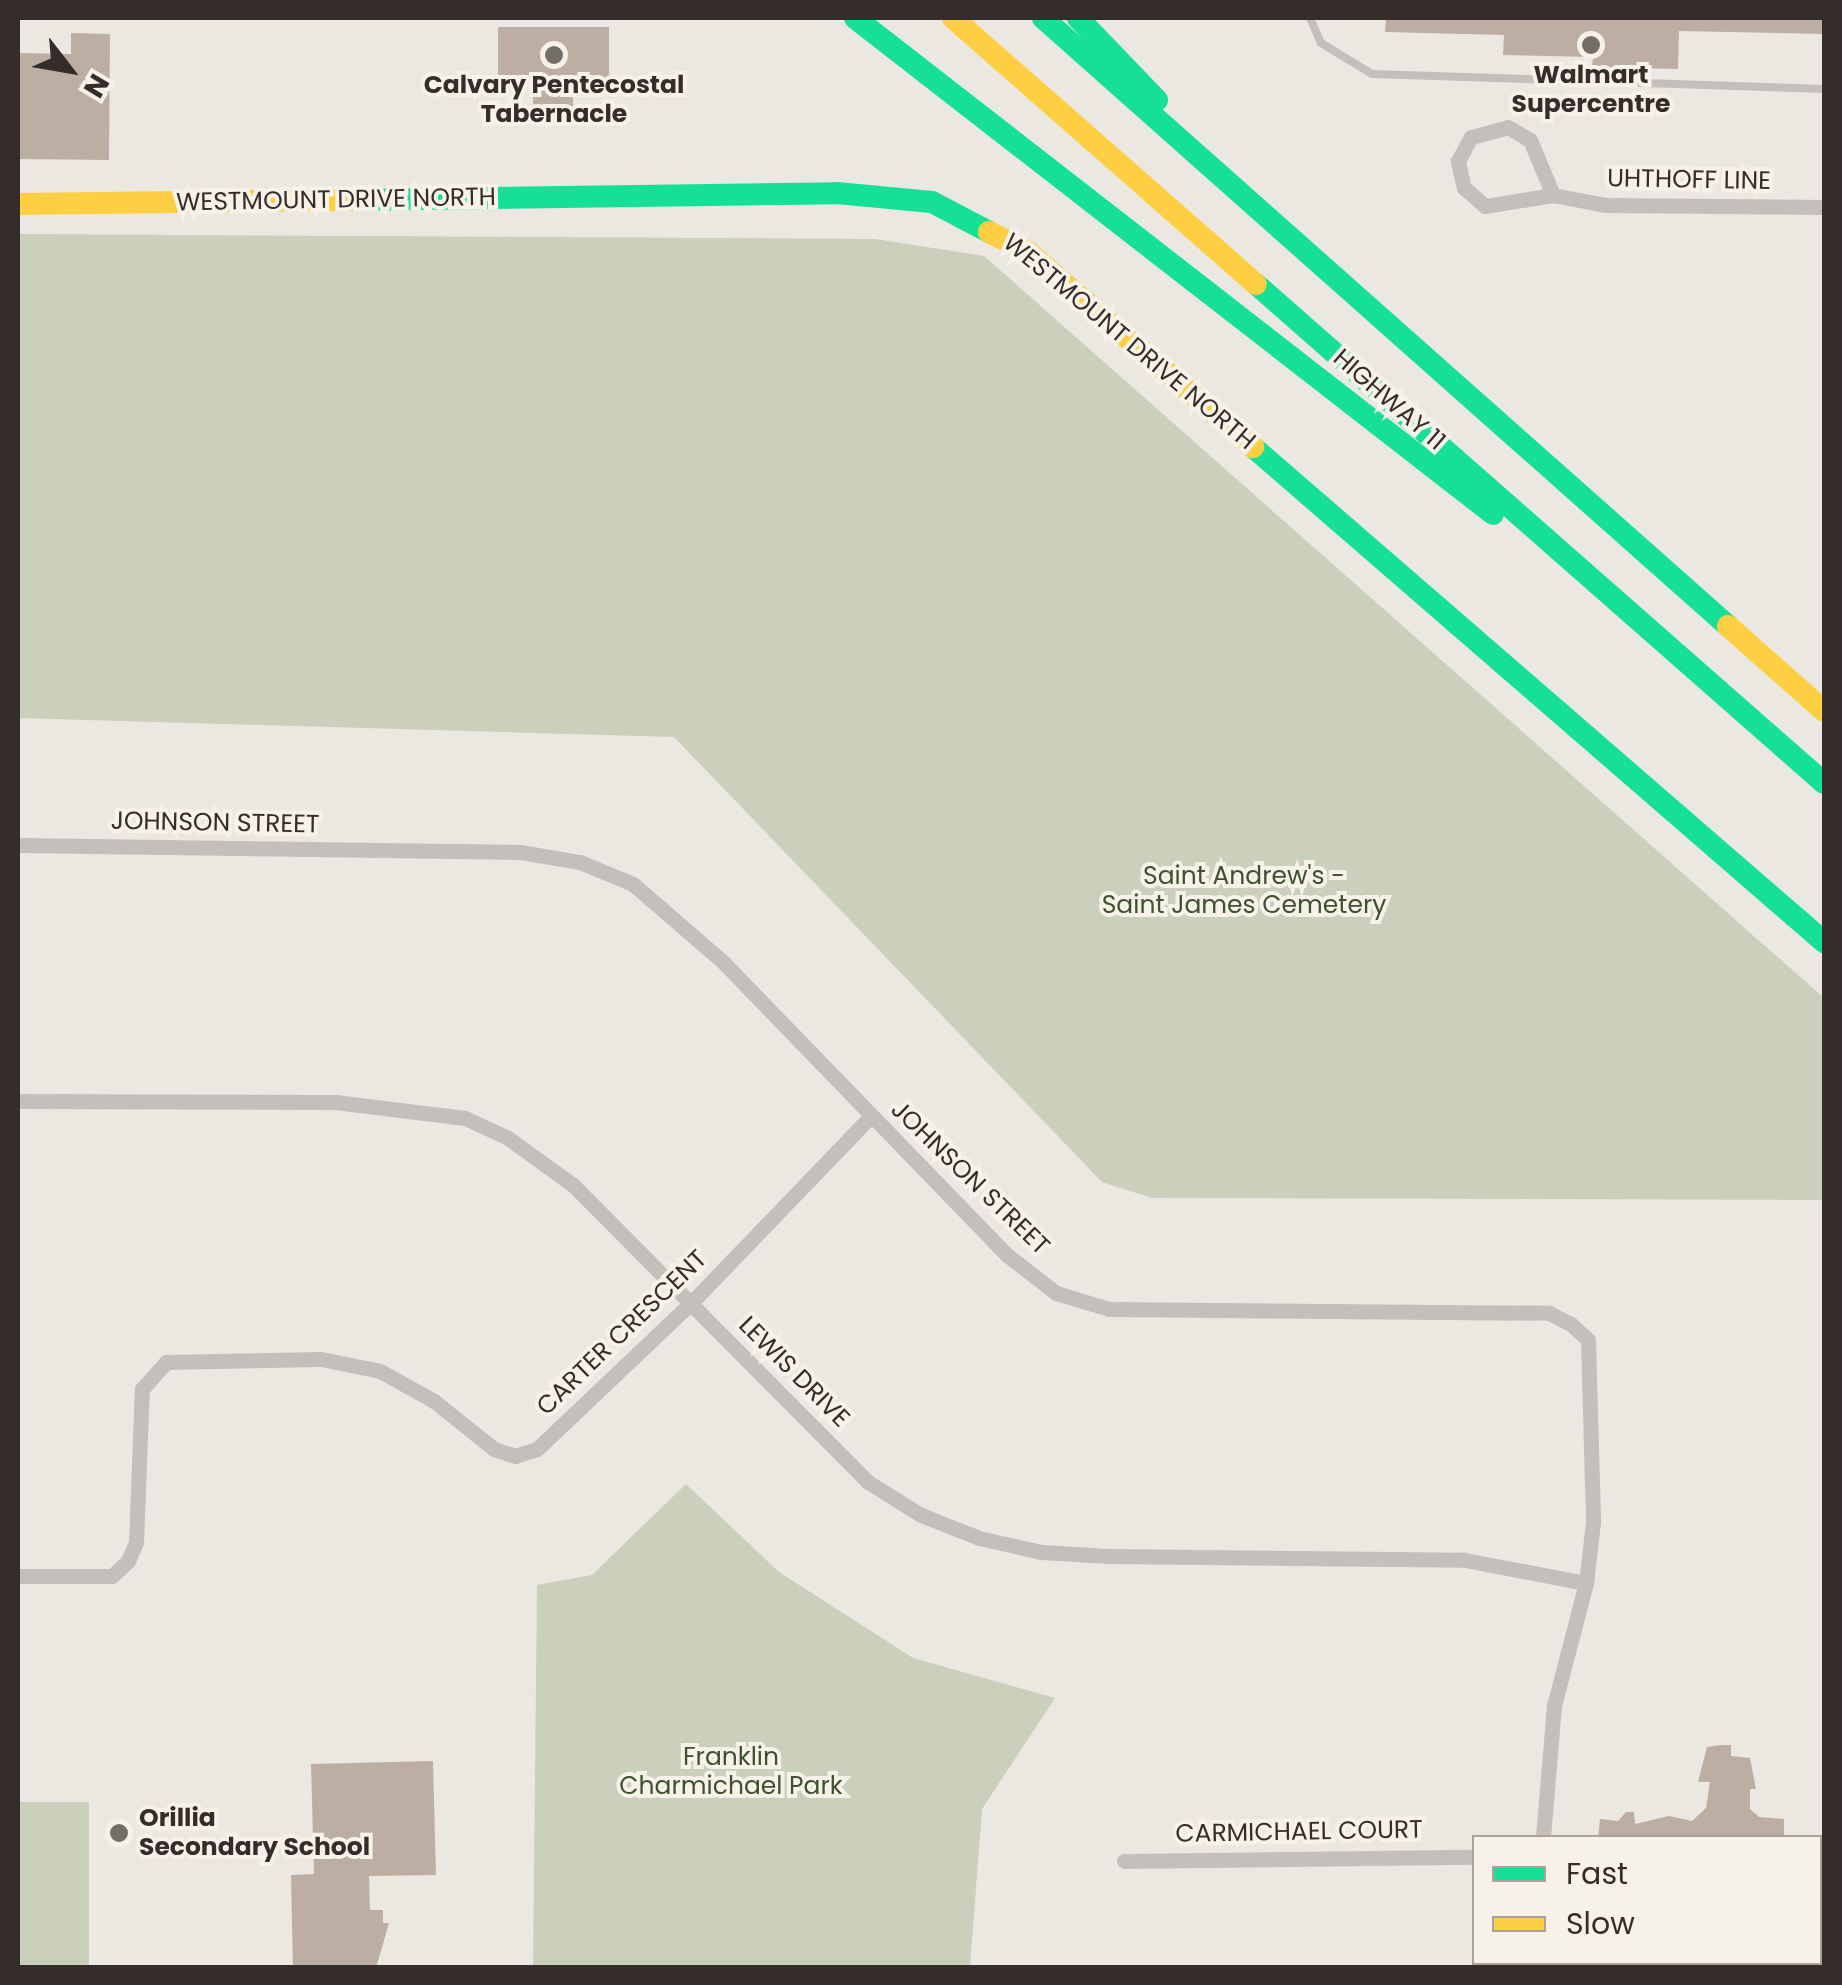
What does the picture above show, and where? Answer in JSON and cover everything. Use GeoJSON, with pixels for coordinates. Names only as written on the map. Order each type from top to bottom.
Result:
{"type":"FeatureCollection","features":[{"type":"Feature","properties":{"kind":"main road"},"geometry":{"type":"LineString","coordinates":[[855,18],[1512,529],[1609,592]]}},
{"type":"Feature","properties":{"kind":"main road","name":"HIGHWAY 11"},"geometry":{"type":"LineString","coordinates":[[953,18],[1824,783]]}},
{"type":"Feature","properties":{"kind":"main road"},"geometry":{"type":"LineString","coordinates":[[1043,18],[1824,711]]}},
{"type":"Feature","properties":{"kind":"main road"},"geometry":{"type":"LineString","coordinates":[[1078,18],[1142,80],[1194,150]]}},
{"type":"Feature","properties":{"kind":"main road","name":"WESTMOUNT DRIVE NORTH"},"geometry":{"type":"LineString","coordinates":[[18,204],[838,193],[932,202],[1028,252],[1824,942]]}},
{"type":"Feature","properties":{"kind":"street","name":"UHTHOFF LINE"},"geometry":{"type":"LineString","coordinates":[[1553,195],[1543,161],[1520,131],[1482,130],[1462,148],[1459,176],[1485,206],[1553,195],[1606,204],[1824,207]]}},
{"type":"Feature","properties":{"kind":"street","name":"JOHNSON STREET"},"geometry":{"type":"LineString","coordinates":[[18,845],[520,852],[580,862],[632,884],[723,962],[1007,1255],[1056,1293],[1109,1309],[1549,1313],[1570,1324],[1588,1340],[1593,1522],[1586,1583],[1554,1706],[1543,1835]]}},
{"type":"Feature","properties":{"kind":"street","name":"LEWIS DRIVE"},"geometry":{"type":"LineString","coordinates":[[18,1102],[336,1102],[465,1118],[508,1138],[573,1185],[868,1482],[920,1515],[980,1538],[1040,1552],[1108,1556],[1464,1560],[1586,1583]]}},
{"type":"Feature","properties":{"kind":"street","name":"CARTER CRESCENT"},"geometry":{"type":"LineString","coordinates":[[18,1576],[112,1576],[128,1561],[136,1542],[142,1389],[166,1362],[321,1358],[380,1371],[434,1402],[474,1437],[515,1456],[557,1433],[690,1304],[870,1117]]}},
{"type":"Feature","properties":{"kind":"street","name":"CARMICHAEL COURT"},"geometry":{"type":"LineString","coordinates":[[1124,1861],[1472,1857]]}},
{"type":"Feature","properties":{"kind":"lane"},"geometry":{"type":"LineString","coordinates":[[1310,18],[1322,43],[1372,74],[1824,89]]}},
{"type":"Feature","properties":{"kind":"green space","name":"Saint Andrew's - Saint James Cemetery"},"geometry":{"type":"Polygon","coordinates":[[[18,234],[875,239],[984,256],[1824,998],[1824,1200],[1152,1198],[1102,1182],[674,737],[18,718],[18,234]]]}},
{"type":"Feature","properties":{"kind":"green space","name":"Franklin Charmichael Park"},"geometry":{"type":"Polygon","coordinates":[[[686,1484],[779,1572],[913,1658],[1055,1698],[982,1809],[970,1967],[533,1967],[537,1585],[592,1575],[686,1484]]]}},
{"type":"Feature","properties":{"kind":"green space"},"geometry":{"type":"Polygon","coordinates":[[[18,1802],[89,1802],[89,1967],[18,1967],[18,1802]]]}},
{"type":"Feature","properties":{"kind":"building","name":"Walmart Supercentre"},"geometry":{"type":"Polygon","coordinates":[[[1386,18],[1824,18],[1824,34],[1679,31],[1678,69],[1592,67],[1593,57],[1503,55],[1504,35],[1385,32],[1386,18]]]}},
{"type":"Feature","properties":{"kind":"building","name":"Calvary Pentecostal Tabernacle"},"geometry":{"type":"Polygon","coordinates":[[[498,27],[609,27],[609,84],[573,84],[573,123],[533,123],[533,83],[498,83],[498,27]]]}},
{"type":"Feature","properties":{"kind":"building"},"geometry":{"type":"Polygon","coordinates":[[[71,33],[110,34],[109,160],[18,159],[18,53],[71,54],[71,33]]]}},
{"type":"Feature","properties":{"kind":"building"},"geometry":{"type":"Polygon","coordinates":[[[1731,1745],[1731,1756],[1750,1758],[1756,1789],[1750,1789],[1750,1809],[1759,1817],[1784,1819],[1784,1835],[1598,1835],[1600,1819],[1618,1821],[1626,1812],[1634,1812],[1635,1824],[1669,1816],[1692,1821],[1706,1808],[1710,1782],[1698,1782],[1707,1747],[1731,1745]]]}},
{"type":"Feature","properties":{"kind":"building"},"geometry":{"type":"Polygon","coordinates":[[[433,1761],[436,1875],[369,1876],[370,1910],[383,1910],[383,1923],[389,1923],[376,1968],[293,1968],[291,1875],[314,1874],[311,1764],[433,1761]]]}},
{"type":"Feature","properties":{"kind":"traffic: fast"},"geometry":{"type":"LineString","coordinates":[[855,18],[1493,514]]}},
{"type":"Feature","properties":{"kind":"traffic: fast"},"geometry":{"type":"LineString","coordinates":[[1043,18],[1728,626]]}},
{"type":"Feature","properties":{"kind":"traffic: fast"},"geometry":{"type":"LineString","coordinates":[[1078,18],[1157,100]]}},
{"type":"Feature","properties":{"kind":"traffic: fast"},"geometry":{"type":"LineString","coordinates":[[351,200],[837,193],[932,202],[989,232]]}},
{"type":"Feature","properties":{"kind":"traffic: fast"},"geometry":{"type":"LineString","coordinates":[[1256,284],[1824,783]]}},
{"type":"Feature","properties":{"kind":"traffic: fast"},"geometry":{"type":"LineString","coordinates":[[1253,447],[1824,942]]}},
{"type":"Feature","properties":{"kind":"traffic: slow"},"geometry":{"type":"LineString","coordinates":[[953,18],[1256,284]]}},
{"type":"Feature","properties":{"kind":"traffic: slow"},"geometry":{"type":"LineString","coordinates":[[18,204],[351,200]]}},
{"type":"Feature","properties":{"kind":"traffic: slow"},"geometry":{"type":"LineString","coordinates":[[989,232],[1028,252],[1253,447]]}},
{"type":"Feature","properties":{"kind":"traffic: slow"},"geometry":{"type":"LineString","coordinates":[[1728,626],[1824,711]]}},
{"type":"Feature","properties":{"kind":"place","name":"Walmart Supercentre"},"geometry":{"type":"Point","coordinates":[1591,45]}},
{"type":"Feature","properties":{"kind":"place","name":"Calvary Pentecostal Tabernacle"},"geometry":{"type":"Point","coordinates":[554,55]}},
{"type":"Feature","properties":{"kind":"place","name":"Orillia Secondary School"},"geometry":{"type":"Point","coordinates":[119,1833]}}]}
